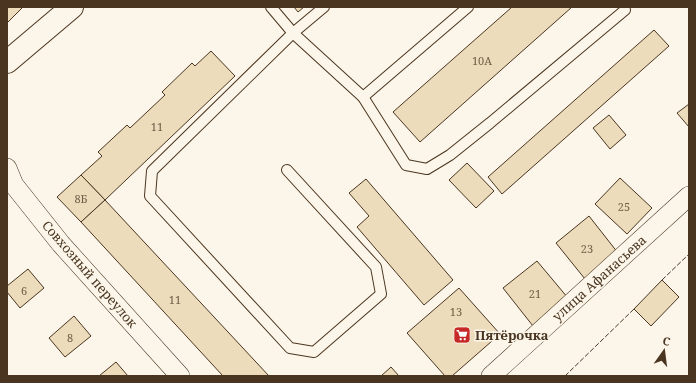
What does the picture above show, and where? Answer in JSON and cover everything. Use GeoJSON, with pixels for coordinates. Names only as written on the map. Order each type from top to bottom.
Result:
{"type":"FeatureCollection","features":[{"type":"Feature","properties":{"kind":"street"},"geometry":{"type":"LineString","coordinates":[[7,63],[72,7]]}},
{"type":"Feature","properties":{"kind":"street","name":"Совхозный переулок"},"geometry":{"type":"LineString","coordinates":[[7,168],[14,185],[61,244],[180,376]]}},
{"type":"Feature","properties":{"kind":"street","name":"улица Афанасьева"},"geometry":{"type":"LineString","coordinates":[[491,376],[689,196]]}},
{"type":"Feature","properties":{"kind":"lane"},"geometry":{"type":"LineString","coordinates":[[271,7],[293,33],[363,97],[406,166],[427,169],[450,155],[490,123],[625,10]]}},
{"type":"Feature","properties":{"kind":"lane"},"geometry":{"type":"LineString","coordinates":[[286,170],[376,267],[381,294],[314,352],[290,348],[150,196],[152,171],[293,33],[324,7]]}},
{"type":"Feature","properties":{"kind":"lane"},"geometry":{"type":"LineString","coordinates":[[363,97],[468,7]]}},
{"type":"Feature","properties":{"kind":"building"},"geometry":{"type":"Polygon","coordinates":[[[7,7],[23,7],[7,23],[7,7]]]}},
{"type":"Feature","properties":{"kind":"building"},"geometry":{"type":"Polygon","coordinates":[[[294,7],[304,7],[298,12],[294,7]]]}},
{"type":"Feature","properties":{"kind":"building"},"geometry":{"type":"Polygon","coordinates":[[[512,7],[572,7],[420,142],[393,112],[512,7]]]}},
{"type":"Feature","properties":{"kind":"building"},"geometry":{"type":"Polygon","coordinates":[[[654,30],[669,46],[502,194],[488,177],[654,30]]]}},
{"type":"Feature","properties":{"kind":"building"},"geometry":{"type":"Polygon","coordinates":[[[211,51],[235,76],[105,200],[81,175],[102,156],[98,152],[127,125],[130,128],[165,95],[162,92],[192,63],[195,66],[211,51]]]}},
{"type":"Feature","properties":{"kind":"building"},"geometry":{"type":"Polygon","coordinates":[[[689,104],[689,127],[677,113],[689,104]]]}},
{"type":"Feature","properties":{"kind":"building"},"geometry":{"type":"Polygon","coordinates":[[[609,115],[626,135],[610,149],[593,128],[609,115]]]}},
{"type":"Feature","properties":{"kind":"building"},"geometry":{"type":"Polygon","coordinates":[[[467,163],[494,191],[476,208],[449,180],[467,163]]]}},
{"type":"Feature","properties":{"kind":"building"},"geometry":{"type":"Polygon","coordinates":[[[81,175],[105,200],[81,222],[57,197],[81,175]]]}},
{"type":"Feature","properties":{"kind":"building"},"geometry":{"type":"Polygon","coordinates":[[[620,178],[652,208],[627,234],[595,204],[620,178]]]}},
{"type":"Feature","properties":{"kind":"building"},"geometry":{"type":"Polygon","coordinates":[[[366,179],[453,280],[424,305],[357,227],[369,216],[349,193],[366,179]]]}},
{"type":"Feature","properties":{"kind":"building"},"geometry":{"type":"Polygon","coordinates":[[[105,200],[269,376],[223,376],[81,222],[105,200]]]}},
{"type":"Feature","properties":{"kind":"building"},"geometry":{"type":"Polygon","coordinates":[[[589,216],[618,253],[585,279],[556,243],[589,216]]]}},
{"type":"Feature","properties":{"kind":"building"},"geometry":{"type":"Polygon","coordinates":[[[537,261],[568,298],[533,326],[503,288],[537,261]]]}},
{"type":"Feature","properties":{"kind":"building"},"geometry":{"type":"Polygon","coordinates":[[[28,269],[44,288],[20,308],[7,292],[7,286],[28,269]]]}},
{"type":"Feature","properties":{"kind":"building"},"geometry":{"type":"Polygon","coordinates":[[[662,280],[679,297],[651,326],[634,309],[662,280]]]}},
{"type":"Feature","properties":{"kind":"building"},"geometry":{"type":"Polygon","coordinates":[[[459,288],[500,334],[452,376],[445,376],[407,333],[459,288]]]}},
{"type":"Feature","properties":{"kind":"building"},"geometry":{"type":"Polygon","coordinates":[[[74,316],[91,336],[65,357],[49,338],[74,316]]]}},
{"type":"Feature","properties":{"kind":"building"},"geometry":{"type":"Polygon","coordinates":[[[116,362],[128,376],[99,376],[116,362]]]}},
{"type":"Feature","properties":{"kind":"building"},"geometry":{"type":"Polygon","coordinates":[[[391,367],[399,376],[381,376],[391,367]]]}},
{"type":"Feature","properties":{"kind":"fence"},"geometry":{"type":"LineString","coordinates":[[662,280],[688,255]]}},
{"type":"Feature","properties":{"kind":"fence"},"geometry":{"type":"LineString","coordinates":[[565,376],[634,309]]}},
{"type":"Feature","properties":{"kind":"place","name":"Пятёрочка"},"geometry":{"type":"Point","coordinates":[462,335]}}]}
